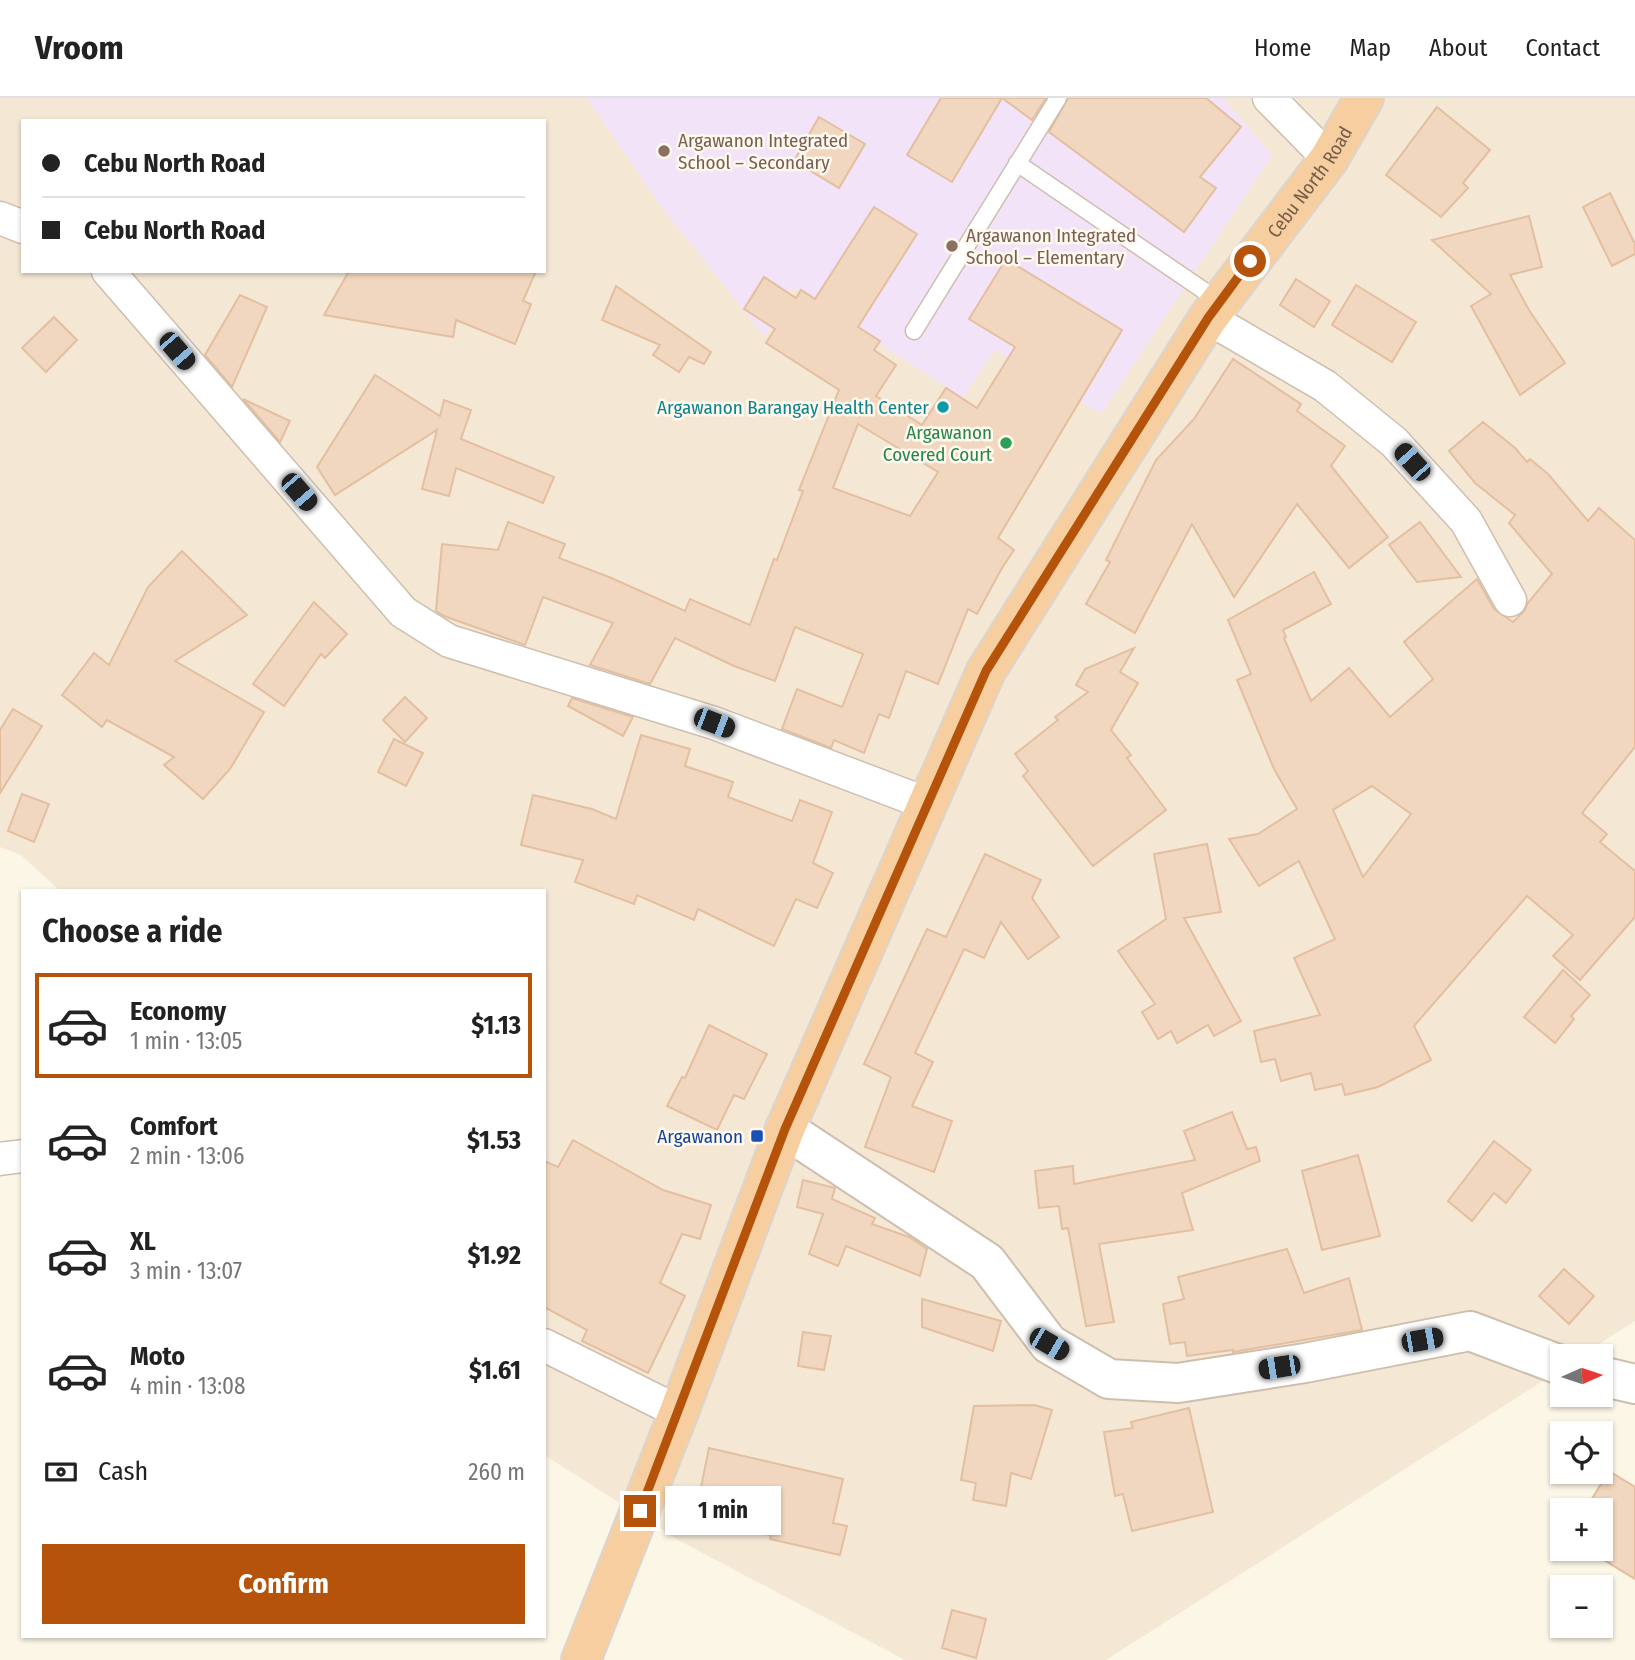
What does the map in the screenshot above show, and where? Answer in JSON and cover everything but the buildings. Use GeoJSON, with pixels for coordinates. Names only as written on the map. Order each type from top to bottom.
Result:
{"type":"FeatureCollection","features":[{"type":"Feature","properties":{"kind":"highway","name":"Cebu North Road"},"geometry":{"type":"LineString","coordinates":[[581,1660],[679,1412],[785,1129],[986,671],[1213,310],[1329,159],[1364,98]]}},
{"type":"Feature","properties":{"kind":"street"},"geometry":{"type":"LineString","coordinates":[[1269,98],[1329,159]]}},
{"type":"Feature","properties":{"kind":"street"},"geometry":{"type":"LineString","coordinates":[[0,218],[21,226]]}},
{"type":"Feature","properties":{"kind":"street"},"geometry":{"type":"LineString","coordinates":[[110,273],[403,612],[449,641],[714,723],[928,804]]}},
{"type":"Feature","properties":{"kind":"street"},"geometry":{"type":"LineString","coordinates":[[1213,310],[1325,386],[1394,442],[1466,521],[1510,600]]}},
{"type":"Feature","properties":{"kind":"street"},"geometry":{"type":"LineString","coordinates":[[785,1129],[987,1262],[1049,1344],[1109,1379],[1178,1383],[1305,1363],[1470,1331],[1550,1361]]}},
{"type":"Feature","properties":{"kind":"street"},"geometry":{"type":"LineString","coordinates":[[0,1159],[21,1156]]}},
{"type":"Feature","properties":{"kind":"street"},"geometry":{"type":"LineString","coordinates":[[546,1346],[679,1412]]}},
{"type":"Feature","properties":{"kind":"street"},"geometry":{"type":"LineString","coordinates":[[1614,1379],[1635,1384]]}},
{"type":"Feature","properties":{"kind":"lane"},"geometry":{"type":"LineString","coordinates":[[914,331],[1058,98]]}},
{"type":"Feature","properties":{"kind":"lane"},"geometry":{"type":"LineString","coordinates":[[1017,163],[1213,310]]}},
{"type":"Feature","properties":{"kind":"shaded area"},"geometry":{"type":"Polygon","coordinates":[[[0,98],[1635,98],[1635,1321],[1599,1344],[1550,1344],[1550,1376],[1106,1660],[905,1660],[680,1541],[546,1456],[546,889],[58,889],[21,855],[0,847],[0,98]]]}},
{"type":"Feature","properties":{"kind":"shaded area","name":"Argawanon Integrated School – Elementary"},"geometry":{"type":"Polygon","coordinates":[[[587,98],[1223,98],[1272,155],[1101,414],[995,350],[963,398],[793,288],[765,337],[660,205],[587,98]]]}},
{"type":"Feature","properties":{"kind":"place","name":"Argawanon Integrated School – Secondary"},"geometry":{"type":"Point","coordinates":[664,151]}},
{"type":"Feature","properties":{"kind":"place","name":"Argawanon Integrated School – Elementary"},"geometry":{"type":"Point","coordinates":[952,246]}},
{"type":"Feature","properties":{"kind":"place","name":"Argawanon Barangay Health Center"},"geometry":{"type":"Point","coordinates":[943,407]}},
{"type":"Feature","properties":{"kind":"place","name":"Argawanon Covered Court"},"geometry":{"type":"Point","coordinates":[1006,443]}},
{"type":"Feature","properties":{"kind":"place","name":"Argawanon"},"geometry":{"type":"Point","coordinates":[757,1136]}},
{"type":"Feature","properties":{"kind":"route"},"geometry":{"type":"LineString","coordinates":[[640,1511],[785,1129],[986,671],[1208,318],[1250,261]]}}]}
